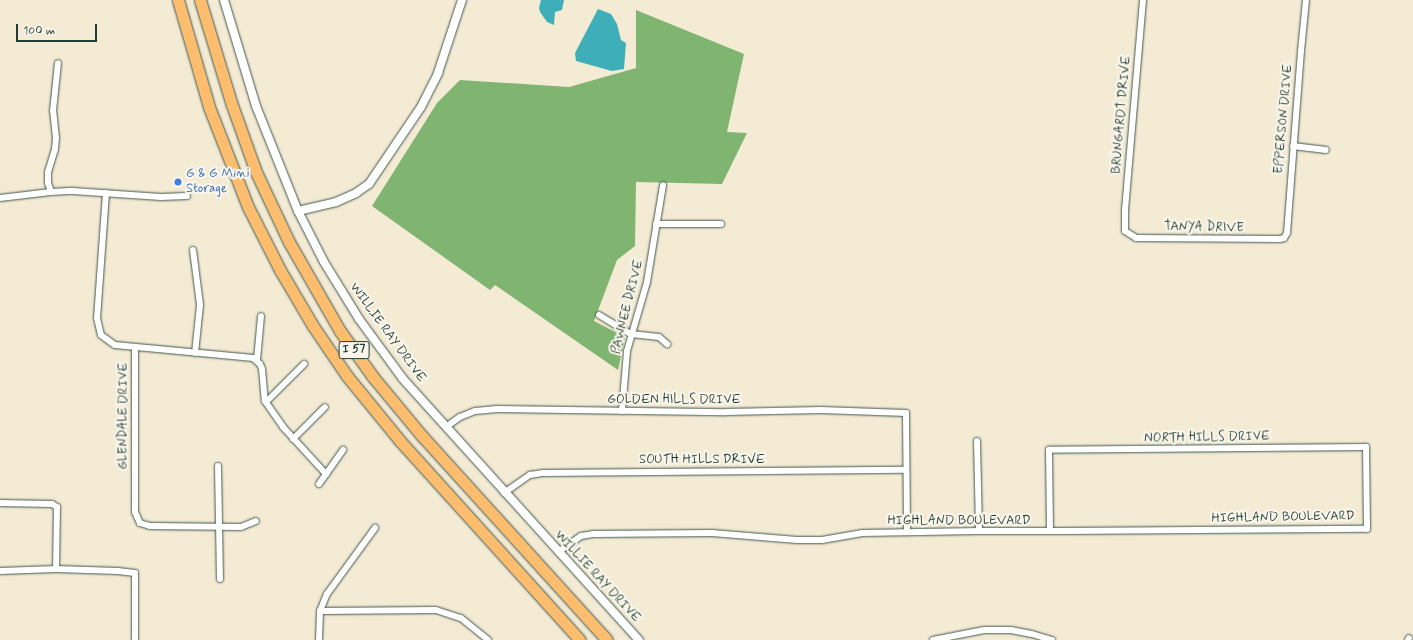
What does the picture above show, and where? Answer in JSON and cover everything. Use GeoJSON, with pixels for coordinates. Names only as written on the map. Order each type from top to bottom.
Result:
{"type":"FeatureCollection","features":[{"type":"Feature","properties":{"kind":"highway","name":"I 57"},"geometry":{"type":"LineString","coordinates":[[178,0],[209,107],[248,207],[280,270],[313,326],[347,376],[400,441],[580,640]]}},
{"type":"Feature","properties":{"kind":"highway","name":"I 57"},"geometry":{"type":"LineString","coordinates":[[200,0],[232,105],[256,172],[289,242],[340,331],[373,377],[422,436],[607,640]]}},
{"type":"Feature","properties":{"kind":"street","name":"WILLIE RAY DRIVE"},"geometry":{"type":"LineString","coordinates":[[224,0],[256,106],[298,211],[324,262],[359,319],[403,379],[504,493],[639,640]]}},
{"type":"Feature","properties":{"kind":"street"},"geometry":{"type":"LineString","coordinates":[[298,211],[336,202],[356,193],[369,184],[421,107],[438,73],[462,0]]}},
{"type":"Feature","properties":{"kind":"street","name":"BRUNGARDT DRIVE"},"geometry":{"type":"LineString","coordinates":[[1126,231],[1124,216],[1143,0]]}},
{"type":"Feature","properties":{"kind":"street","name":"EPPERSON DRIVE"},"geometry":{"type":"LineString","coordinates":[[1284,238],[1287,233],[1306,0]]}},
{"type":"Feature","properties":{"kind":"street"},"geometry":{"type":"LineString","coordinates":[[51,192],[48,183],[48,172],[55,149],[56,138],[53,111],[58,63]]}},
{"type":"Feature","properties":{"kind":"street"},"geometry":{"type":"LineString","coordinates":[[1293,146],[1326,150]]}},
{"type":"Feature","properties":{"kind":"street","name":"PAWNEE DRIVE"},"geometry":{"type":"LineString","coordinates":[[622,410],[626,358],[647,282],[663,185]]}},
{"type":"Feature","properties":{"kind":"street"},"geometry":{"type":"LineString","coordinates":[[0,198],[51,192],[106,193],[161,197],[187,196]]}},
{"type":"Feature","properties":{"kind":"street","name":"GLENDALE DRIVE"},"geometry":{"type":"LineString","coordinates":[[106,193],[97,318],[98,329],[105,339],[115,345],[135,347],[135,512],[140,523],[150,526],[241,527],[256,522]]}},
{"type":"Feature","properties":{"kind":"street"},"geometry":{"type":"LineString","coordinates":[[656,224],[721,224]]}},
{"type":"Feature","properties":{"kind":"street","name":"TANYA DRIVE"},"geometry":{"type":"LineString","coordinates":[[1126,231],[1136,238],[1284,238]]}},
{"type":"Feature","properties":{"kind":"street"},"geometry":{"type":"LineString","coordinates":[[193,250],[200,305],[195,353]]}},
{"type":"Feature","properties":{"kind":"street"},"geometry":{"type":"LineString","coordinates":[[599,315],[632,334],[659,336],[667,344]]}},
{"type":"Feature","properties":{"kind":"street"},"geometry":{"type":"LineString","coordinates":[[261,316],[257,360],[262,369],[263,393],[266,402],[293,439],[326,474]]}},
{"type":"Feature","properties":{"kind":"street"},"geometry":{"type":"LineString","coordinates":[[135,347],[195,353],[248,356],[257,360]]}},
{"type":"Feature","properties":{"kind":"street"},"geometry":{"type":"LineString","coordinates":[[266,402],[304,364]]}},
{"type":"Feature","properties":{"kind":"street"},"geometry":{"type":"LineString","coordinates":[[293,439],[326,407]]}},
{"type":"Feature","properties":{"kind":"street","name":"GOLDEN HILLS DRIVE"},"geometry":{"type":"LineString","coordinates":[[446,427],[460,417],[475,411],[517,409],[726,412],[821,410],[906,413],[906,470]]}},
{"type":"Feature","properties":{"kind":"street"},"geometry":{"type":"LineString","coordinates":[[977,441],[979,531]]}},
{"type":"Feature","properties":{"kind":"street","name":"NORTH HILLS DRIVE"},"geometry":{"type":"LineString","coordinates":[[1050,531],[1049,450],[1366,447],[1367,529]]}},
{"type":"Feature","properties":{"kind":"street"},"geometry":{"type":"LineString","coordinates":[[320,484],[343,450]]}},
{"type":"Feature","properties":{"kind":"street"},"geometry":{"type":"LineString","coordinates":[[218,466],[220,579]]}},
{"type":"Feature","properties":{"kind":"street"},"geometry":{"type":"LineString","coordinates":[[906,470],[907,532]]}},
{"type":"Feature","properties":{"kind":"street","name":"SOUTH HILLS DRIVE"},"geometry":{"type":"LineString","coordinates":[[504,493],[530,475],[542,473],[906,470]]}},
{"type":"Feature","properties":{"kind":"street"},"geometry":{"type":"LineString","coordinates":[[0,503],[60,505],[56,569]]}},
{"type":"Feature","properties":{"kind":"street"},"geometry":{"type":"LineString","coordinates":[[319,640],[320,611],[327,594],[375,528]]}},
{"type":"Feature","properties":{"kind":"street","name":"HIGHLAND BOULEVARD"},"geometry":{"type":"LineString","coordinates":[[558,552],[581,536],[593,534],[712,533],[797,540],[822,540],[862,533],[907,532],[1367,529]]}},
{"type":"Feature","properties":{"kind":"street"},"geometry":{"type":"LineString","coordinates":[[0,571],[56,569],[135,573],[135,640]]}},
{"type":"Feature","properties":{"kind":"street"},"geometry":{"type":"LineString","coordinates":[[320,611],[436,610],[460,618],[488,640]]}},
{"type":"Feature","properties":{"kind":"street"},"geometry":{"type":"LineString","coordinates":[[933,640],[984,630],[1012,630],[1052,640]]}},
{"type":"Feature","properties":{"kind":"green space"},"geometry":{"type":"Polygon","coordinates":[[[636,10],[744,54],[727,132],[747,133],[722,184],[636,182],[635,246],[617,260],[594,321],[625,337],[618,370],[495,285],[490,290],[372,206],[437,103],[460,80],[569,87],[636,68],[636,10]]]}},
{"type":"Feature","properties":{"kind":"water"},"geometry":{"type":"Polygon","coordinates":[[[541,0],[564,0],[562,10],[555,12],[554,25],[547,22],[540,12],[539,8],[541,0]]]}},
{"type":"Feature","properties":{"kind":"water"},"geometry":{"type":"Polygon","coordinates":[[[598,9],[611,14],[617,24],[621,40],[626,43],[624,69],[612,71],[576,61],[575,53],[598,9]]]}},
{"type":"Feature","properties":{"kind":"place","name":"G & G Mini Storage"},"geometry":{"type":"Point","coordinates":[178,182]}}]}
